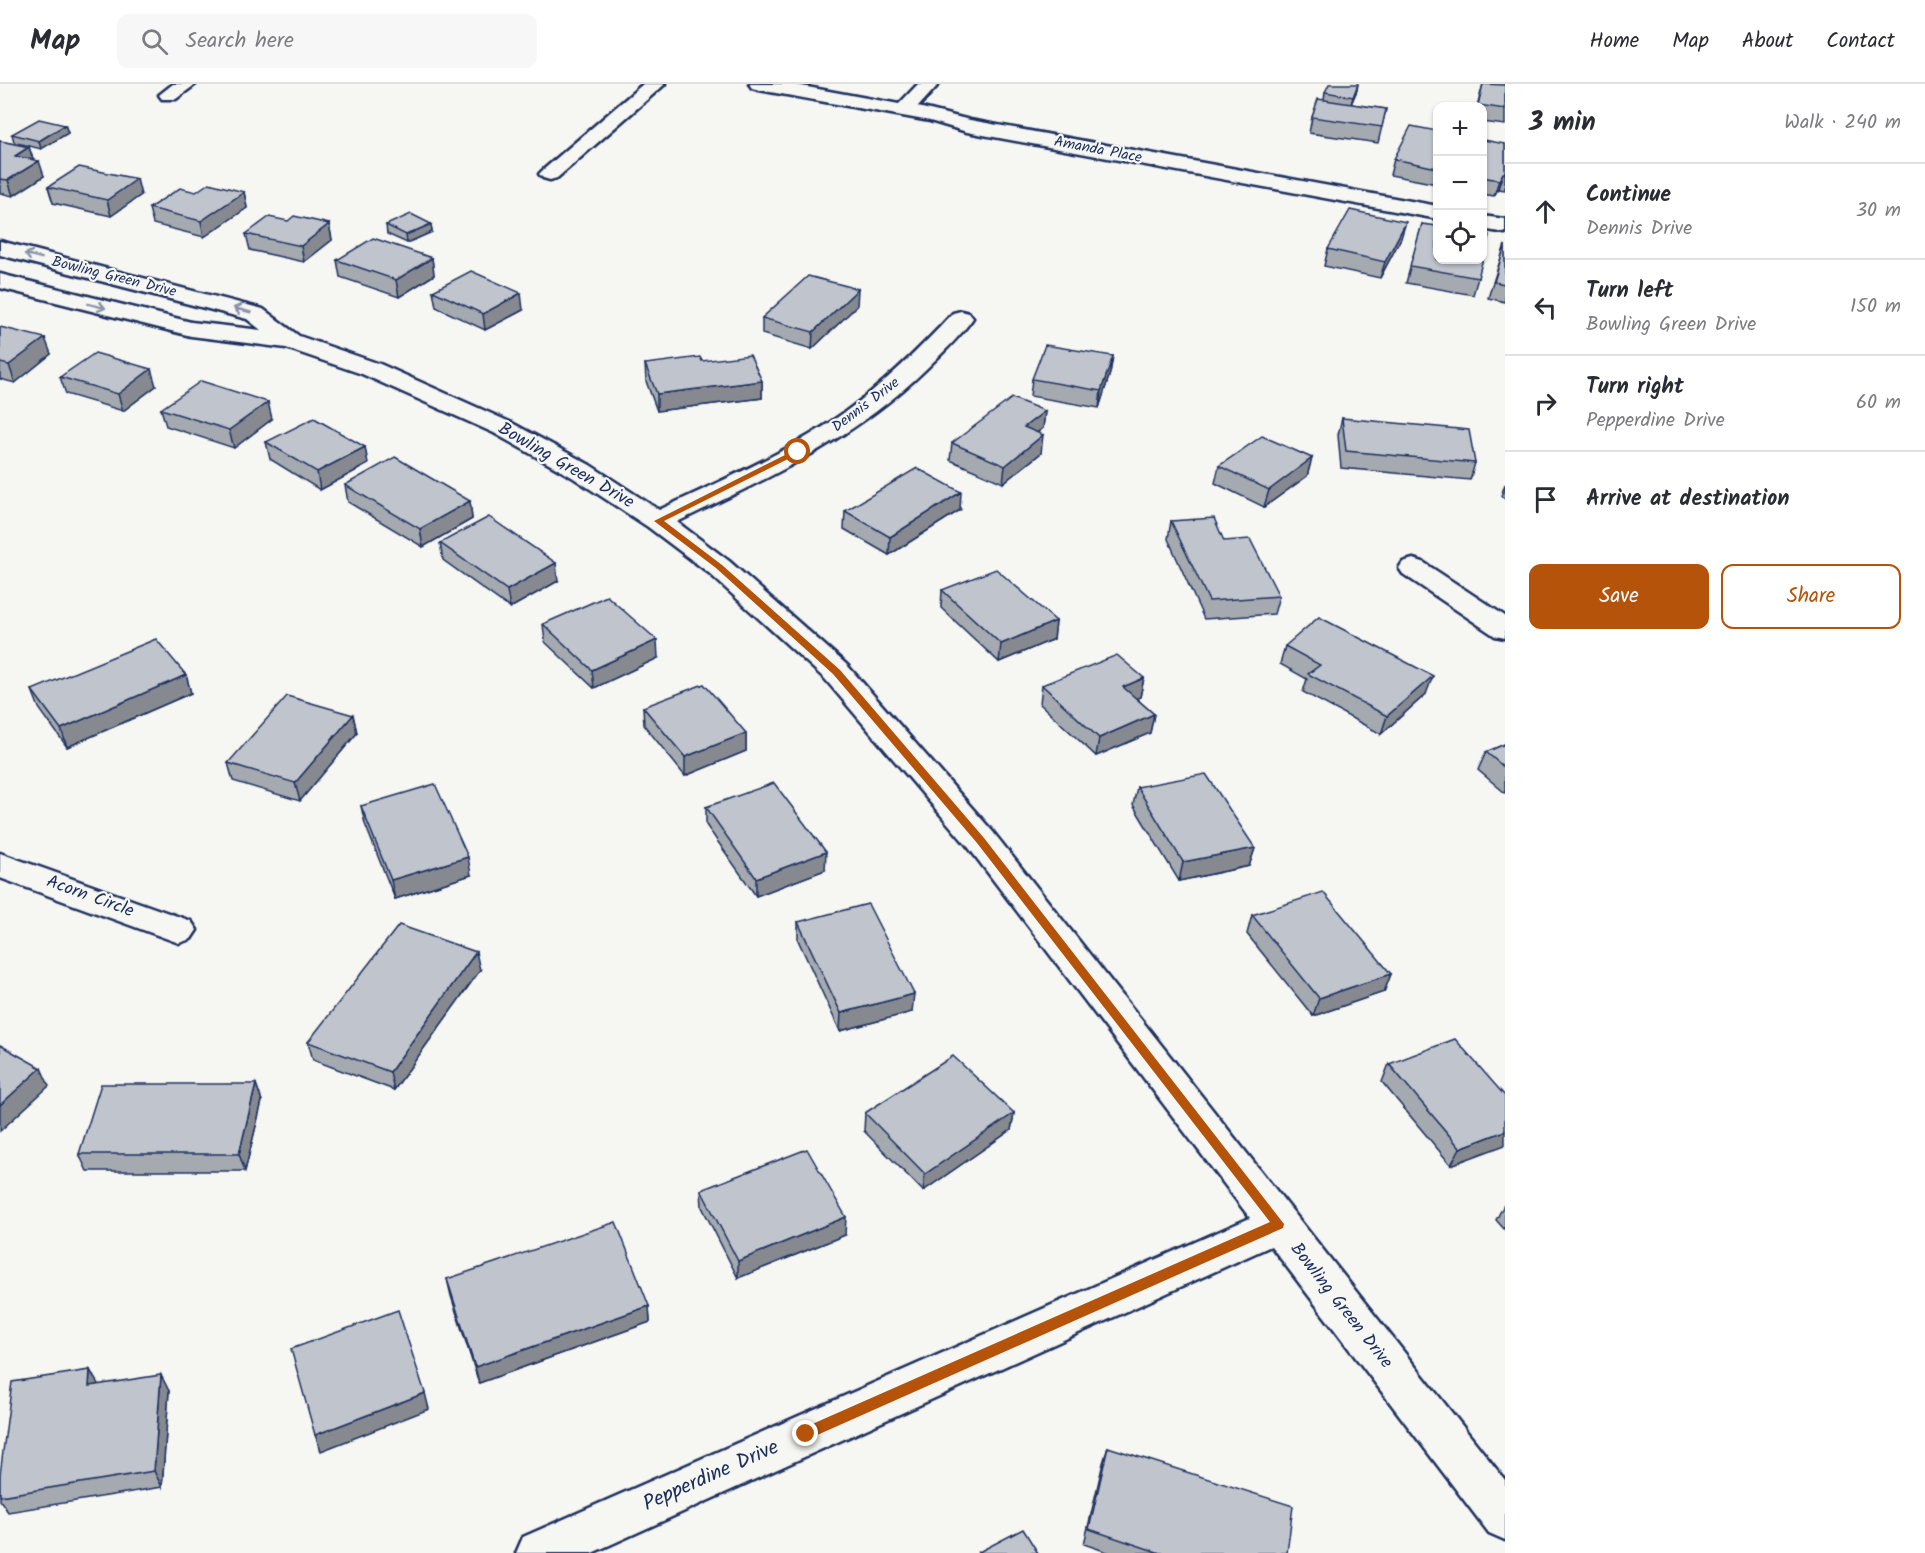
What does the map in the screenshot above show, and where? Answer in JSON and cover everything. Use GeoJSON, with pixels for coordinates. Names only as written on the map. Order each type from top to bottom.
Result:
{"type":"FeatureCollection","features":[{"type":"Feature","properties":{"kind":"street"},"geometry":{"type":"LineString","coordinates":[[169,95],[186,84]]}},
{"type":"Feature","properties":{"kind":"street"},"geometry":{"type":"LineString","coordinates":[[550,174],[655,84]]}},
{"type":"Feature","properties":{"kind":"street","name":"Amanda Place"},"geometry":{"type":"LineString","coordinates":[[759,84],[903,111],[967,126],[1433,212]]}},
{"type":"Feature","properties":{"kind":"street"},"geometry":{"type":"LineString","coordinates":[[903,111],[929,84]]}},
{"type":"Feature","properties":{"kind":"street"},"geometry":{"type":"LineString","coordinates":[[1487,223],[1505,226]]}},
{"type":"Feature","properties":{"kind":"street","name":"Bowling Green Drive"},"geometry":{"type":"LineString","coordinates":[[0,248],[255,314],[290,341]]}},
{"type":"Feature","properties":{"kind":"street","name":"Bowling Green Drive"},"geometry":{"type":"LineString","coordinates":[[0,281],[191,329],[290,341],[371,369],[503,428],[580,471],[658,521],[719,567],[836,672],[981,840],[1505,1517]]}},
{"type":"Feature","properties":{"kind":"street","name":"Dennis Drive"},"geometry":{"type":"LineString","coordinates":[[658,521],[798,452],[853,418],[918,365],[961,318]]}},
{"type":"Feature","properties":{"kind":"street"},"geometry":{"type":"LineString","coordinates":[[1413,568],[1505,629]]}},
{"type":"Feature","properties":{"kind":"street","name":"Acorn Circle"},"geometry":{"type":"LineString","coordinates":[[0,865],[179,930]]}},
{"type":"Feature","properties":{"kind":"street","name":"Pepperdine Drive"},"geometry":{"type":"LineString","coordinates":[[539,1553],[1278,1224]]}},
{"type":"Feature","properties":{"kind":"building"},"geometry":{"type":"Polygon","coordinates":[[[1329,84],[1358,84],[1353,97],[1325,92],[1329,84]]]}},
{"type":"Feature","properties":{"kind":"building"},"geometry":{"type":"Polygon","coordinates":[[[1483,84],[1505,85],[1505,109],[1487,106],[1487,102],[1479,102],[1483,84]]]}},
{"type":"Feature","properties":{"kind":"building"},"geometry":{"type":"Polygon","coordinates":[[[1318,99],[1386,109],[1382,127],[1312,117],[1318,99]]]}},
{"type":"Feature","properties":{"kind":"building"},"geometry":{"type":"Polygon","coordinates":[[[39,119],[65,125],[39,141],[12,134],[39,119]]]}},
{"type":"Feature","properties":{"kind":"building"},"geometry":{"type":"Polygon","coordinates":[[[1411,126],[1433,130],[1433,167],[1394,159],[1411,126]]]}},
{"type":"Feature","properties":{"kind":"building"},"geometry":{"type":"Polygon","coordinates":[[[0,141],[29,147],[15,156],[39,161],[8,180],[0,179],[0,141]]]}},
{"type":"Feature","properties":{"kind":"building"},"geometry":{"type":"Polygon","coordinates":[[[1487,141],[1505,144],[1505,173],[1499,180],[1487,178],[1487,141]]]}},
{"type":"Feature","properties":{"kind":"building"},"geometry":{"type":"Polygon","coordinates":[[[79,167],[137,179],[107,200],[48,187],[79,167]]]}},
{"type":"Feature","properties":{"kind":"building"},"geometry":{"type":"Polygon","coordinates":[[[209,183],[244,192],[201,221],[149,208],[180,188],[196,192],[209,183]]]}},
{"type":"Feature","properties":{"kind":"building"},"geometry":{"type":"Polygon","coordinates":[[[1350,210],[1406,222],[1385,262],[1328,249],[1350,210]]]}},
{"type":"Feature","properties":{"kind":"building"},"geometry":{"type":"Polygon","coordinates":[[[411,214],[431,224],[406,235],[386,225],[411,214]]]}},
{"type":"Feature","properties":{"kind":"building"},"geometry":{"type":"Polygon","coordinates":[[[294,216],[329,224],[301,246],[246,234],[269,217],[288,221],[294,216]]]}},
{"type":"Feature","properties":{"kind":"building"},"geometry":{"type":"Polygon","coordinates":[[[1422,224],[1433,225],[1433,264],[1482,264],[1478,278],[1410,266],[1422,224]]]}},
{"type":"Feature","properties":{"kind":"building"},"geometry":{"type":"Polygon","coordinates":[[[373,238],[432,258],[396,280],[337,260],[373,238]]]}},
{"type":"Feature","properties":{"kind":"building"},"geometry":{"type":"Polygon","coordinates":[[[1505,245],[1505,284],[1494,282],[1505,245]]]}},
{"type":"Feature","properties":{"kind":"building"},"geometry":{"type":"Polygon","coordinates":[[[471,271],[521,293],[483,314],[433,291],[471,271]]]}},
{"type":"Feature","properties":{"kind":"building"},"geometry":{"type":"Polygon","coordinates":[[[808,276],[858,289],[813,332],[762,318],[808,276]]]}},
{"type":"Feature","properties":{"kind":"building"},"geometry":{"type":"Polygon","coordinates":[[[0,327],[45,338],[9,365],[0,363],[0,327]]]}},
{"type":"Feature","properties":{"kind":"building"},"geometry":{"type":"Polygon","coordinates":[[[1045,345],[1113,356],[1101,391],[1032,379],[1045,345]]]}},
{"type":"Feature","properties":{"kind":"building"},"geometry":{"type":"Polygon","coordinates":[[[95,353],[151,369],[118,394],[60,377],[95,353]]]}},
{"type":"Feature","properties":{"kind":"building"},"geometry":{"type":"Polygon","coordinates":[[[750,355],[762,381],[657,394],[645,364],[700,357],[702,361],[750,355]]]}},
{"type":"Feature","properties":{"kind":"building"},"geometry":{"type":"Polygon","coordinates":[[[201,381],[268,402],[229,430],[161,409],[201,381]]]}},
{"type":"Feature","properties":{"kind":"building"},"geometry":{"type":"Polygon","coordinates":[[[1012,398],[1045,411],[1024,427],[1043,435],[1005,466],[952,443],[1012,398]]]}},
{"type":"Feature","properties":{"kind":"building"},"geometry":{"type":"Polygon","coordinates":[[[314,418],[365,447],[317,472],[266,442],[314,418]]]}},
{"type":"Feature","properties":{"kind":"building"},"geometry":{"type":"Polygon","coordinates":[[[1342,418],[1469,430],[1475,463],[1346,451],[1342,418]]]}},
{"type":"Feature","properties":{"kind":"building"},"geometry":{"type":"Polygon","coordinates":[[[1262,436],[1312,458],[1269,490],[1219,466],[1262,436]]]}},
{"type":"Feature","properties":{"kind":"building"},"geometry":{"type":"Polygon","coordinates":[[[395,457],[470,501],[420,529],[345,485],[395,457]]]}},
{"type":"Feature","properties":{"kind":"building"},"geometry":{"type":"Polygon","coordinates":[[[917,468],[961,492],[890,537],[845,511],[917,468]]]}},
{"type":"Feature","properties":{"kind":"building"},"geometry":{"type":"Polygon","coordinates":[[[489,517],[556,563],[507,590],[440,543],[489,517]]]}},
{"type":"Feature","properties":{"kind":"building"},"geometry":{"type":"Polygon","coordinates":[[[1214,518],[1224,541],[1250,539],[1279,596],[1209,601],[1171,521],[1214,518]]]}},
{"type":"Feature","properties":{"kind":"building"},"geometry":{"type":"Polygon","coordinates":[[[996,569],[1056,621],[1001,644],[942,590],[996,569]]]}},
{"type":"Feature","properties":{"kind":"building"},"geometry":{"type":"Polygon","coordinates":[[[607,596],[657,640],[592,670],[543,624],[607,596]]]}},
{"type":"Feature","properties":{"kind":"building"},"geometry":{"type":"Polygon","coordinates":[[[1319,617],[1433,676],[1387,716],[1308,674],[1320,665],[1285,646],[1319,617]]]}},
{"type":"Feature","properties":{"kind":"building"},"geometry":{"type":"Polygon","coordinates":[[[156,639],[186,675],[61,729],[32,690],[156,639]]]}},
{"type":"Feature","properties":{"kind":"building"},"geometry":{"type":"Polygon","coordinates":[[[1117,655],[1144,678],[1123,687],[1154,714],[1099,738],[1042,685],[1117,655]]]}},
{"type":"Feature","properties":{"kind":"building"},"geometry":{"type":"Polygon","coordinates":[[[704,684],[746,733],[685,757],[643,707],[704,684]]]}},
{"type":"Feature","properties":{"kind":"building"},"geometry":{"type":"Polygon","coordinates":[[[287,696],[353,715],[295,783],[228,763],[287,696]]]}},
{"type":"Feature","properties":{"kind":"building"},"geometry":{"type":"Polygon","coordinates":[[[1505,744],[1505,768],[1486,752],[1505,744]]]}},
{"type":"Feature","properties":{"kind":"building"},"geometry":{"type":"Polygon","coordinates":[[[1206,774],[1255,848],[1183,862],[1137,787],[1206,774]]]}},
{"type":"Feature","properties":{"kind":"building"},"geometry":{"type":"Polygon","coordinates":[[[774,783],[826,852],[756,878],[706,807],[774,783]]]}},
{"type":"Feature","properties":{"kind":"building"},"geometry":{"type":"Polygon","coordinates":[[[435,784],[468,857],[391,880],[361,806],[435,784]]]}},
{"type":"Feature","properties":{"kind":"building"},"geometry":{"type":"Polygon","coordinates":[[[1323,892],[1391,974],[1319,998],[1252,915],[1323,892]]]}},
{"type":"Feature","properties":{"kind":"building"},"geometry":{"type":"Polygon","coordinates":[[[868,904],[914,994],[841,1013],[798,922],[868,904]]]}},
{"type":"Feature","properties":{"kind":"building"},"geometry":{"type":"Polygon","coordinates":[[[399,925],[476,952],[390,1072],[308,1042],[399,925]]]}},
{"type":"Feature","properties":{"kind":"building"},"geometry":{"type":"Polygon","coordinates":[[[1455,1039],[1505,1096],[1505,1131],[1460,1148],[1389,1064],[1455,1039]]]}},
{"type":"Feature","properties":{"kind":"building"},"geometry":{"type":"Polygon","coordinates":[[[0,1045],[41,1068],[0,1105],[0,1045]]]}},
{"type":"Feature","properties":{"kind":"building"},"geometry":{"type":"Polygon","coordinates":[[[953,1056],[1014,1113],[925,1174],[865,1113],[953,1056]]]}},
{"type":"Feature","properties":{"kind":"building"},"geometry":{"type":"Polygon","coordinates":[[[101,1084],[256,1084],[239,1154],[79,1154],[101,1084]]]}},
{"type":"Feature","properties":{"kind":"building"},"geometry":{"type":"Polygon","coordinates":[[[807,1149],[846,1217],[738,1261],[701,1190],[807,1149]]]}},
{"type":"Feature","properties":{"kind":"building"},"geometry":{"type":"Polygon","coordinates":[[[616,1222],[649,1306],[475,1367],[447,1279],[616,1222]]]}},
{"type":"Feature","properties":{"kind":"building"},"geometry":{"type":"Polygon","coordinates":[[[398,1310],[425,1393],[315,1435],[291,1349],[398,1310]]]}},
{"type":"Feature","properties":{"kind":"building"},"geometry":{"type":"Polygon","coordinates":[[[90,1370],[89,1386],[161,1375],[154,1471],[0,1496],[0,1475],[12,1382],[90,1370]]]}},
{"type":"Feature","properties":{"kind":"building"},"geometry":{"type":"Polygon","coordinates":[[[1108,1447],[1293,1506],[1287,1553],[1160,1553],[1089,1529],[1108,1447]]]}},
{"type":"Feature","properties":{"kind":"building"},"geometry":{"type":"Polygon","coordinates":[[[1023,1529],[1038,1553],[977,1553],[1023,1529]]]}},
{"type":"Feature","properties":{"kind":"route"},"geometry":{"type":"LineString","coordinates":[[798,452],[658,521],[719,567],[836,672],[981,840],[1278,1224],[806,1434]]}}]}
